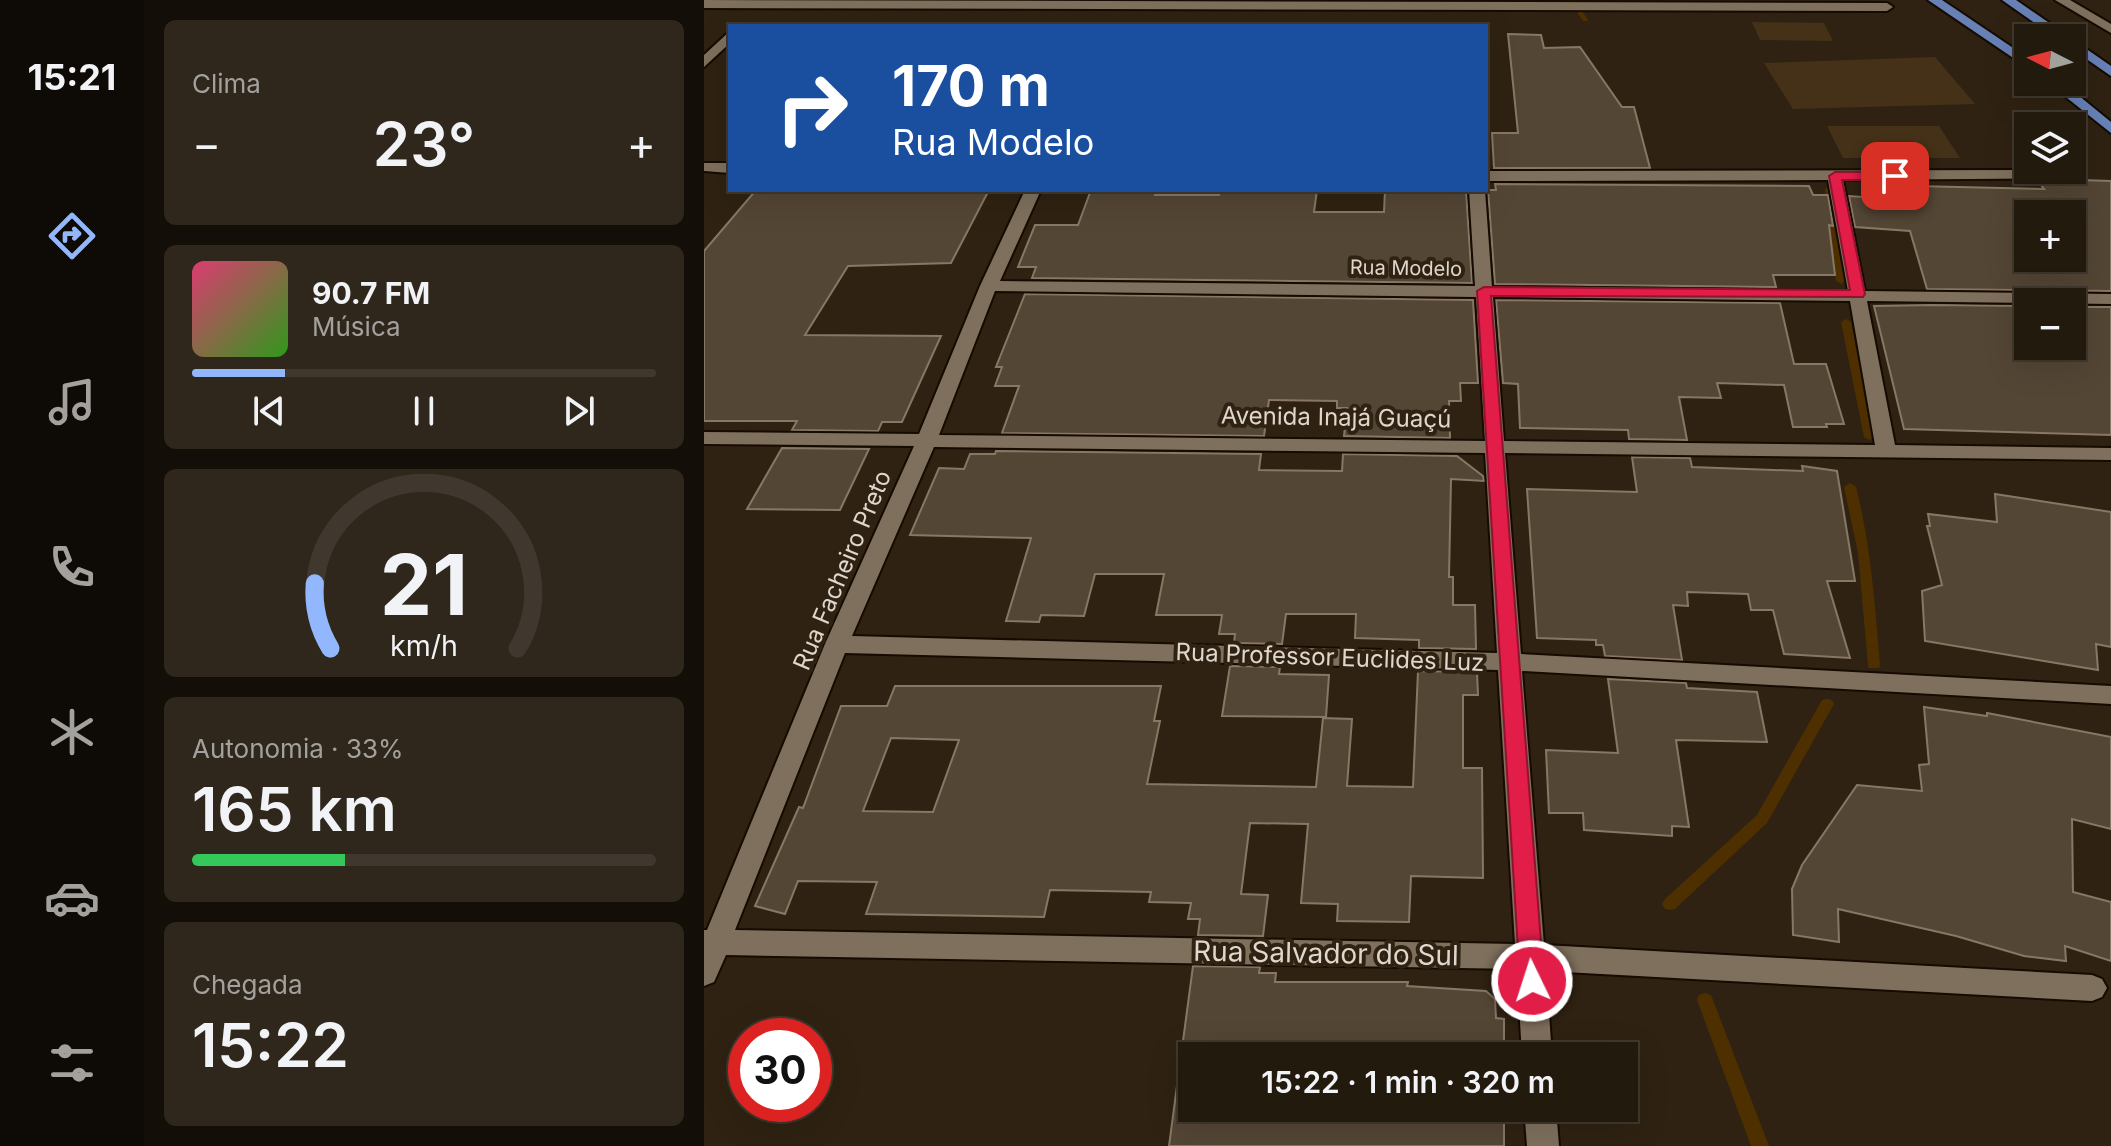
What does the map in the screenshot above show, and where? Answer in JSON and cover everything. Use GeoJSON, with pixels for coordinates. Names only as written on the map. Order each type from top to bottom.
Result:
{"type":"FeatureCollection","features":[{"type":"Feature","properties":{"kind":"main road"},"geometry":{"type":"LineString","coordinates":[[1934,0],[2014,54]]}},
{"type":"Feature","properties":{"kind":"main road"},"geometry":{"type":"LineString","coordinates":[[2008,0],[2044,24]]}},
{"type":"Feature","properties":{"kind":"main road"},"geometry":{"type":"LineString","coordinates":[[2086,53],[2111,72]]}},
{"type":"Feature","properties":{"kind":"main road"},"geometry":{"type":"LineString","coordinates":[[2071,96],[2111,129]]}},
{"type":"Feature","properties":{"kind":"street"},"geometry":{"type":"LineString","coordinates":[[2061,0],[2111,29]]}},
{"type":"Feature","properties":{"kind":"street"},"geometry":{"type":"LineString","coordinates":[[749,15],[760,2]]}},
{"type":"Feature","properties":{"kind":"street"},"geometry":{"type":"LineString","coordinates":[[1106,24],[1114,3]]}},
{"type":"Feature","properties":{"kind":"street"},"geometry":{"type":"LineString","coordinates":[[704,4],[1277,3],[1460,8],[1682,3],[1887,7]]}},
{"type":"Feature","properties":{"kind":"street"},"geometry":{"type":"LineString","coordinates":[[704,63],[728,37]]}},
{"type":"Feature","properties":{"kind":"street"},"geometry":{"type":"LineString","coordinates":[[704,167],[728,168]]}},
{"type":"Feature","properties":{"kind":"street"},"geometry":{"type":"LineString","coordinates":[[1488,176],[2014,175]]}},
{"type":"Feature","properties":{"kind":"street"},"geometry":{"type":"LineString","coordinates":[[1835,176],[1886,451]]}},
{"type":"Feature","properties":{"kind":"street","name":"Rua Facheiro Preto"},"geometry":{"type":"LineString","coordinates":[[704,973],[711,942],[927,439],[989,286],[1032,192]]}},
{"type":"Feature","properties":{"kind":"street"},"geometry":{"type":"LineString","coordinates":[[1477,192],[1536,1042]]}},
{"type":"Feature","properties":{"kind":"street","name":"Rua Modelo"},"geometry":{"type":"LineString","coordinates":[[989,286],[2111,299]]}},
{"type":"Feature","properties":{"kind":"street","name":"Avenida Inajá Guaçú"},"geometry":{"type":"LineString","coordinates":[[704,438],[2111,454]]}},
{"type":"Feature","properties":{"kind":"street","name":"Rua Professor Euclides Luz"},"geometry":{"type":"LineString","coordinates":[[837,644],[1510,662],[2111,695]]}},
{"type":"Feature","properties":{"kind":"street","name":"Rua Salvador do Sul"},"geometry":{"type":"LineString","coordinates":[[711,942],[1530,957],[2092,988]]}},
{"type":"Feature","properties":{"kind":"street"},"geometry":{"type":"LineString","coordinates":[[1541,1122],[1543,1146]]}},
{"type":"Feature","properties":{"kind":"shaded area"},"geometry":{"type":"Polygon","coordinates":[[[1752,22],[1824,23],[1833,41],[1760,40],[1752,22]]]}},
{"type":"Feature","properties":{"kind":"shaded area"},"geometry":{"type":"Polygon","coordinates":[[[1935,57],[1975,104],[1793,109],[1764,63],[1935,57]]]}},
{"type":"Feature","properties":{"kind":"shaded area"},"geometry":{"type":"Polygon","coordinates":[[[1827,126],[1939,126],[1960,158],[1843,158],[1827,126]]]}},
{"type":"Feature","properties":{"kind":"building"},"geometry":{"type":"Polygon","coordinates":[[[1508,34],[1541,35],[1544,48],[1580,47],[1622,107],[1634,107],[1650,168],[1494,168],[1492,133],[1518,133],[1508,34]]]}},
{"type":"Feature","properties":{"kind":"building"},"geometry":{"type":"Polygon","coordinates":[[[2111,181],[2111,291],[2086,291],[2086,288],[1927,289],[1910,231],[1855,227],[1849,196],[1877,198],[1876,191],[1918,191],[1916,186],[2044,189],[2040,184],[2111,181]]]}},
{"type":"Feature","properties":{"kind":"building"},"geometry":{"type":"Polygon","coordinates":[[[1495,184],[1809,186],[1813,195],[1828,195],[1835,275],[1773,275],[1776,287],[1495,284],[1488,190],[1496,190],[1495,184]]]}},
{"type":"Feature","properties":{"kind":"building"},"geometry":{"type":"Polygon","coordinates":[[[754,192],[988,192],[951,263],[848,266],[805,335],[941,336],[902,422],[882,422],[878,431],[792,430],[797,421],[704,421],[704,251],[754,192]]]}},
{"type":"Feature","properties":{"kind":"building"},"geometry":{"type":"Polygon","coordinates":[[[1090,192],[1219,195],[1220,192],[1317,192],[1314,212],[1384,212],[1385,192],[1466,192],[1472,283],[1032,278],[1036,267],[1018,267],[1035,225],[1078,225],[1090,192]]]}},
{"type":"Feature","properties":{"kind":"building"},"geometry":{"type":"Polygon","coordinates":[[[1025,294],[1473,300],[1478,383],[1460,383],[1461,401],[1449,401],[1450,438],[1344,436],[1347,408],[1337,408],[1337,401],[1269,400],[1264,436],[1002,433],[1019,386],[995,386],[1002,367],[996,367],[1025,294]]]}},
{"type":"Feature","properties":{"kind":"building"},"geometry":{"type":"Polygon","coordinates":[[[1496,300],[1780,303],[1794,364],[1826,364],[1844,424],[1793,427],[1784,385],[1717,383],[1721,398],[1679,397],[1687,440],[1629,439],[1628,430],[1520,428],[1518,384],[1503,383],[1496,300]]]}},
{"type":"Feature","properties":{"kind":"building"},"geometry":{"type":"Polygon","coordinates":[[[1874,306],[2014,306],[2014,360],[2086,360],[2086,307],[2111,307],[2111,435],[1904,429],[1874,306]]]}},
{"type":"Feature","properties":{"kind":"building"},"geometry":{"type":"Polygon","coordinates":[[[782,448],[869,449],[840,510],[747,509],[782,448]]]}},
{"type":"Feature","properties":{"kind":"building"},"geometry":{"type":"Polygon","coordinates":[[[996,451],[1261,454],[1259,470],[1342,471],[1343,454],[1457,456],[1483,476],[1484,481],[1451,479],[1449,577],[1453,577],[1453,605],[1475,605],[1476,649],[1419,648],[1419,640],[1355,638],[1356,614],[1286,614],[1282,644],[1234,643],[1235,634],[1219,634],[1222,615],[1156,615],[1164,574],[1095,574],[1084,616],[1041,615],[1039,622],[1006,621],[1031,538],[910,535],[939,468],[964,469],[970,454],[995,454],[996,451]]]}},
{"type":"Feature","properties":{"kind":"building"},"geometry":{"type":"Polygon","coordinates":[[[1632,457],[1690,458],[1692,467],[1803,471],[1802,466],[1837,471],[1855,581],[1827,581],[1850,658],[1784,654],[1773,610],[1751,610],[1748,594],[1687,592],[1688,606],[1673,605],[1682,660],[1605,656],[1603,645],[1596,645],[1596,640],[1537,638],[1527,489],[1637,492],[1632,457]]]}},
{"type":"Feature","properties":{"kind":"building"},"geometry":{"type":"Polygon","coordinates":[[[1995,494],[2111,512],[2111,647],[2096,644],[2098,670],[1925,641],[1922,591],[1942,585],[1927,526],[1930,526],[1928,514],[1997,522],[1995,494]]]}},
{"type":"Feature","properties":{"kind":"building"},"geometry":{"type":"Polygon","coordinates":[[[1230,666],[1280,667],[1279,674],[1329,675],[1326,717],[1222,716],[1230,666]]]}},
{"type":"Feature","properties":{"kind":"building"},"geometry":{"type":"Polygon","coordinates":[[[1418,671],[1477,672],[1478,695],[1463,695],[1463,768],[1482,768],[1483,878],[1411,876],[1409,922],[1337,921],[1338,904],[1301,903],[1308,824],[1250,823],[1241,894],[1268,895],[1263,936],[1198,935],[1200,919],[1188,919],[1191,903],[1149,902],[1151,892],[1050,890],[1044,917],[866,914],[877,882],[798,881],[785,914],[755,906],[799,807],[803,808],[841,706],[887,706],[895,686],[1161,686],[1154,721],[1160,721],[1147,784],[1316,787],[1323,718],[1352,719],[1347,786],[1413,787],[1418,671]],[[891,738],[863,811],[933,812],[959,740],[891,738]]]}},
{"type":"Feature","properties":{"kind":"building"},"geometry":{"type":"Polygon","coordinates":[[[1608,679],[1686,683],[1687,688],[1757,692],[1767,742],[1676,740],[1689,827],[1672,826],[1672,836],[1584,830],[1583,813],[1549,813],[1546,750],[1618,753],[1608,679]]]}},
{"type":"Feature","properties":{"kind":"building"},"geometry":{"type":"Polygon","coordinates":[[[1924,707],[1987,716],[1987,713],[2111,737],[2111,829],[2072,819],[2073,892],[2111,902],[2111,961],[2065,946],[2066,961],[2024,956],[1956,936],[1838,909],[1839,942],[1793,935],[1792,889],[1802,865],[1857,785],[1922,791],[1919,765],[1929,764],[1924,707]]]}},
{"type":"Feature","properties":{"kind":"building"},"geometry":{"type":"Polygon","coordinates":[[[1193,966],[1260,967],[1259,973],[1276,973],[1275,982],[1408,982],[1407,986],[1486,991],[1495,999],[1496,1018],[1504,1019],[1504,1042],[1183,1042],[1193,966]]]}},
{"type":"Feature","properties":{"kind":"building"},"geometry":{"type":"Polygon","coordinates":[[[1178,1078],[1178,1122],[1504,1122],[1504,1146],[1169,1146],[1178,1078]]]}},
{"type":"Feature","properties":{"kind":"waterway"},"geometry":{"type":"LineString","coordinates":[[1572,0],[1585,20]]}},
{"type":"Feature","properties":{"kind":"waterway"},"geometry":{"type":"LineString","coordinates":[[1829,189],[1841,281]]}},
{"type":"Feature","properties":{"kind":"waterway"},"geometry":{"type":"LineString","coordinates":[[1846,322],[1869,437]]}},
{"type":"Feature","properties":{"kind":"waterway"},"geometry":{"type":"LineString","coordinates":[[1850,487],[1864,553],[1874,665]]}},
{"type":"Feature","properties":{"kind":"waterway"},"geometry":{"type":"LineString","coordinates":[[1670,904],[1762,819],[1827,704]]}},
{"type":"Feature","properties":{"kind":"waterway"},"geometry":{"type":"LineString","coordinates":[[1705,1000],[1760,1146]]}},
{"type":"Feature","properties":{"kind":"route"},"geometry":{"type":"LineString","coordinates":[[1532,981],[1484,291],[1858,294],[1835,176],[1895,176]]}}]}
